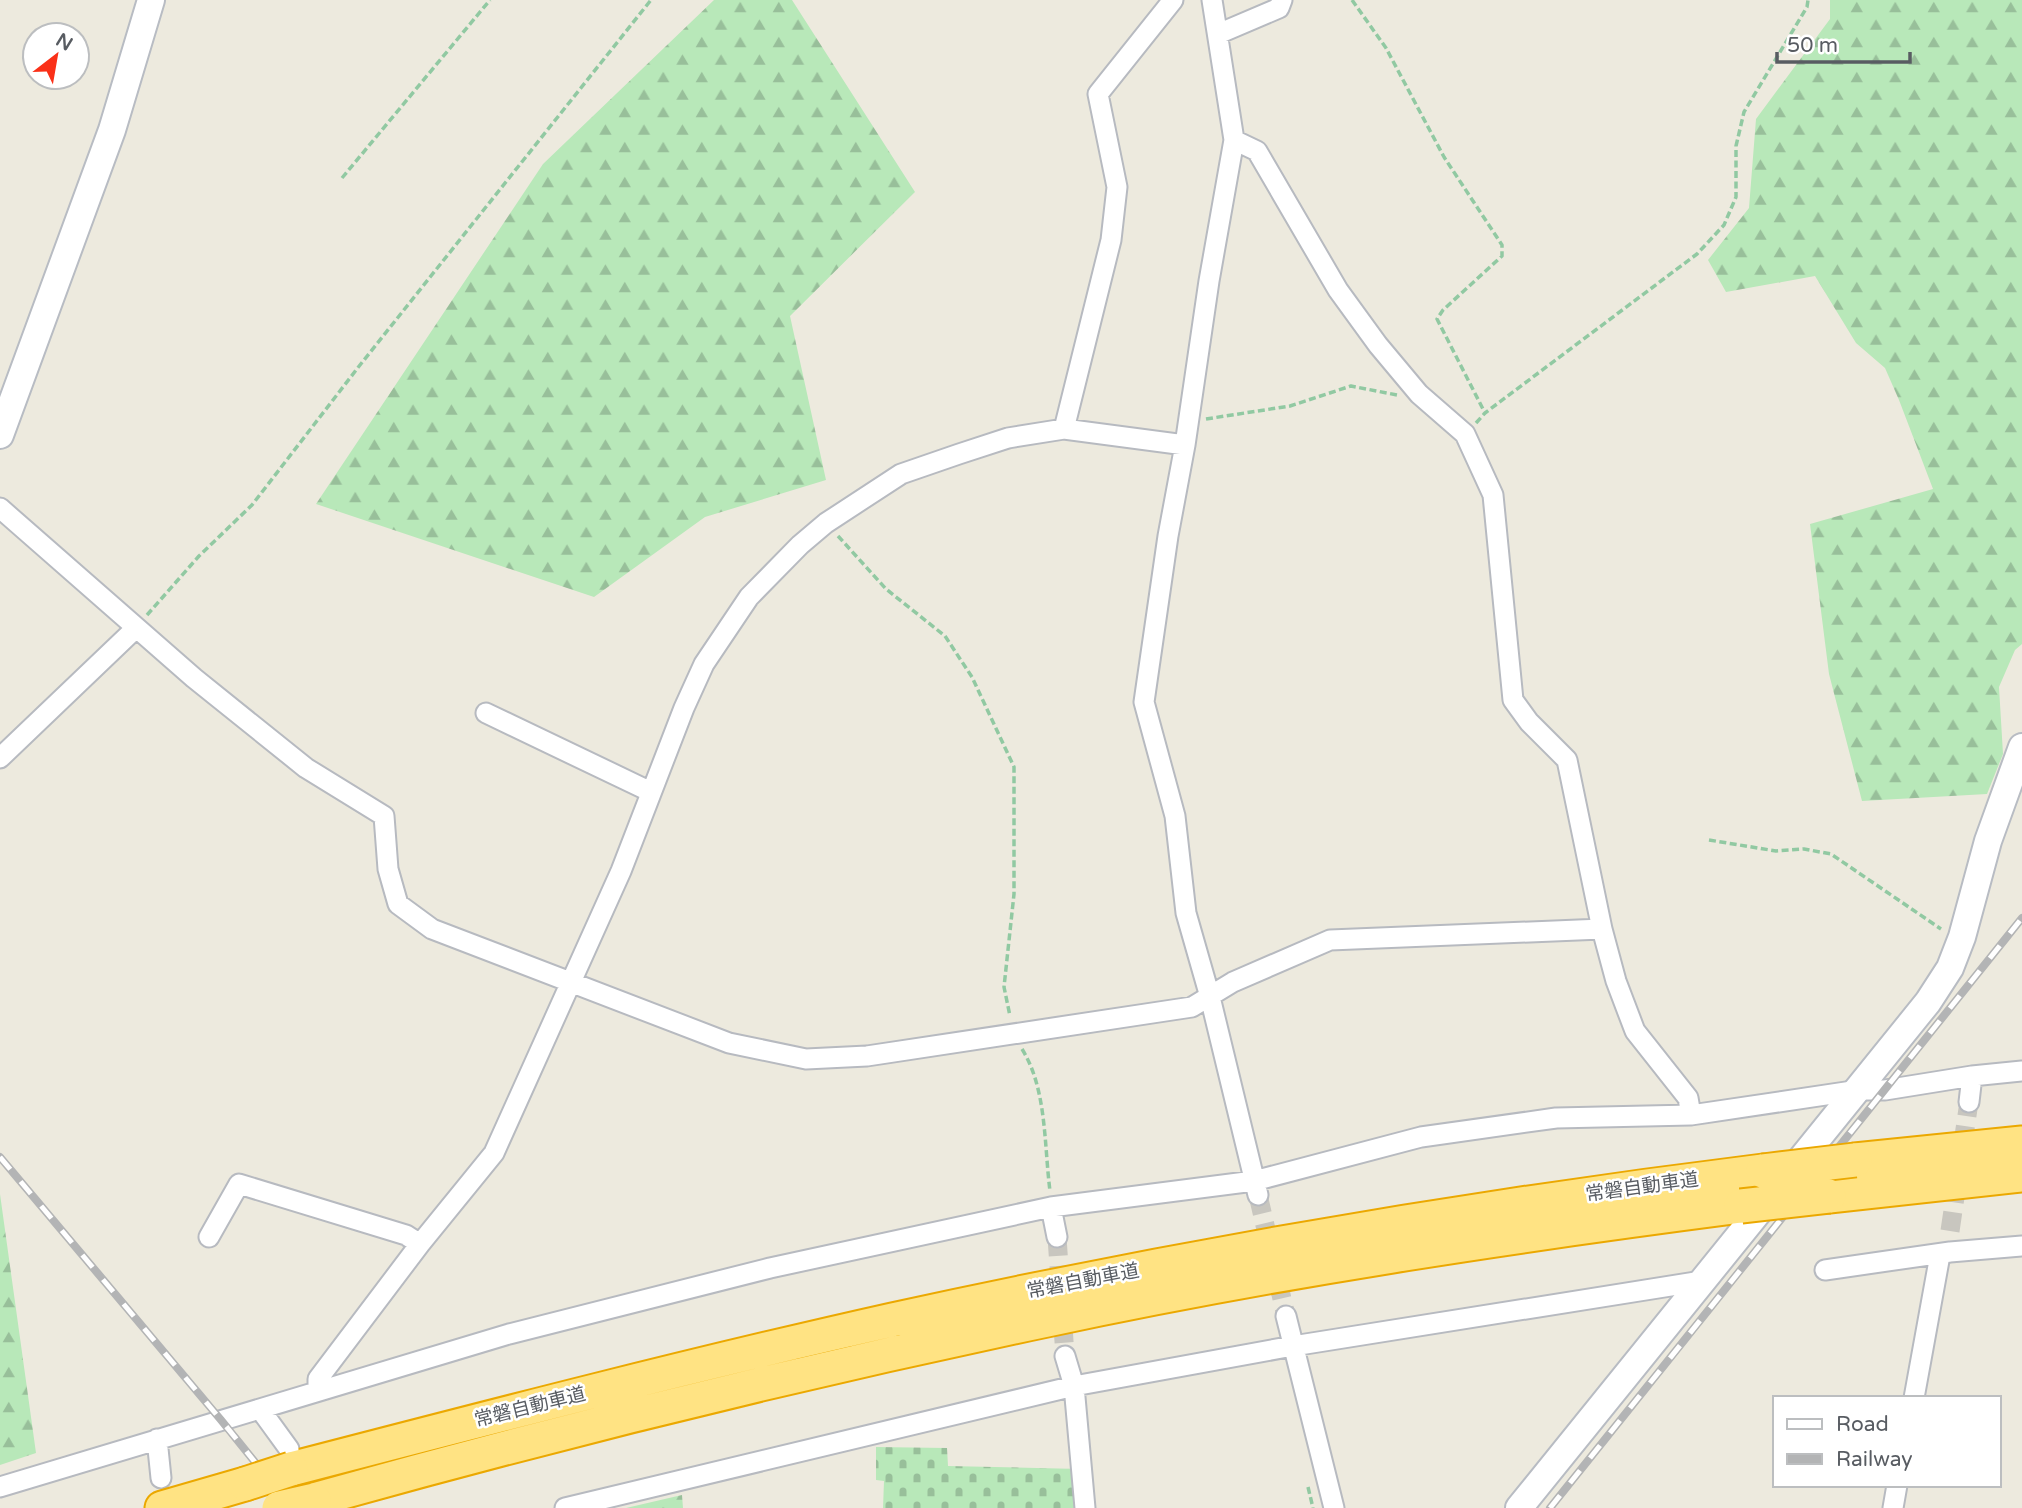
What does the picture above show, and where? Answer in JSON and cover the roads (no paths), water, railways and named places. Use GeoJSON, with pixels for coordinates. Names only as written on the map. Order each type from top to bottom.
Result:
{"type":"FeatureCollection","features":[{"type":"Feature","properties":{"kind":"highway","name":"常磐自動車道"},"geometry":{"type":"LineString","coordinates":[[162,1493],[245,1483],[290,1459],[893,1320],[1255,1248],[1485,1210],[1763,1171],[2022,1143]]}},
{"type":"Feature","properties":{"kind":"highway","name":"常磐自動車道"},"geometry":{"type":"LineString","coordinates":[[279,1508],[638,1413],[1050,1319],[1506,1238],[1741,1206],[2022,1175]]}},
{"type":"Feature","properties":{"kind":"street"},"geometry":{"type":"LineString","coordinates":[[0,435],[112,130],[151,0]]}},
{"type":"Feature","properties":{"kind":"street"},"geometry":{"type":"LineString","coordinates":[[1064,429],[1111,240],[1117,187],[1098,94],[1172,0]]}},
{"type":"Feature","properties":{"kind":"street"},"geometry":{"type":"LineString","coordinates":[[1212,0],[1234,139],[1168,536],[1144,702],[1175,816],[1186,913],[1210,997],[1256,1188]]}},
{"type":"Feature","properties":{"kind":"street"},"geometry":{"type":"LineString","coordinates":[[1218,34],[1280,4],[1300,0]]}},
{"type":"Feature","properties":{"kind":"street"},"geometry":{"type":"LineString","coordinates":[[1234,139],[1257,151],[1338,290],[1378,345],[1419,394],[1465,434],[1493,495],[1513,700],[1529,722],[1567,760],[1602,929],[1616,981],[1635,1031],[1688,1098],[1690,1115]]}},
{"type":"Feature","properties":{"kind":"street"},"geometry":{"type":"LineString","coordinates":[[318,1391],[318,1379],[419,1244],[494,1153],[621,871],[704,664],[748,597],[826,523],[901,474],[1008,438],[1064,429],[1185,445]]}},
{"type":"Feature","properties":{"kind":"street"},"geometry":{"type":"LineString","coordinates":[[0,508],[194,678],[306,768],[384,816],[388,869],[398,904],[432,929],[729,1043],[806,1059],[867,1056],[1192,1007],[1233,982],[1330,940],[1602,929]]}},
{"type":"Feature","properties":{"kind":"street"},"geometry":{"type":"LineString","coordinates":[[0,758],[136,628]]}},
{"type":"Feature","properties":{"kind":"street"},"geometry":{"type":"LineString","coordinates":[[486,713],[651,792]]}},
{"type":"Feature","properties":{"kind":"street"},"geometry":{"type":"LineString","coordinates":[[1519,1508],[1928,1002],[1950,968],[1962,937],[1988,841],[2022,747]]}},
{"type":"Feature","properties":{"kind":"street"},"geometry":{"type":"LineString","coordinates":[[0,1487],[509,1334],[744,1275],[1051,1207],[1256,1188],[1421,1137],[1556,1118],[1690,1115],[1859,1090],[1885,1090],[1972,1076],[2022,1072]]}},
{"type":"Feature","properties":{"kind":"street"},"geometry":{"type":"LineString","coordinates":[[1969,1102],[1972,1076]]}},
{"type":"Feature","properties":{"kind":"street"},"geometry":{"type":"LineString","coordinates":[[208,1237],[239,1184],[406,1235],[419,1244]]}},
{"type":"Feature","properties":{"kind":"street"},"geometry":{"type":"LineString","coordinates":[[1051,1207],[1057,1237]]}},
{"type":"Feature","properties":{"kind":"street"},"geometry":{"type":"LineString","coordinates":[[1914,1396],[1950,1231]]}},
{"type":"Feature","properties":{"kind":"street"},"geometry":{"type":"LineString","coordinates":[[1825,1270],[1945,1253],[2022,1246]]}},
{"type":"Feature","properties":{"kind":"street"},"geometry":{"type":"LineString","coordinates":[[565,1508],[1074,1386],[1293,1346],[1702,1281]]}},
{"type":"Feature","properties":{"kind":"street"},"geometry":{"type":"LineString","coordinates":[[1286,1316],[1334,1508]]}},
{"type":"Feature","properties":{"kind":"street"},"geometry":{"type":"LineString","coordinates":[[1065,1356],[1074,1386],[1085,1508]]}},
{"type":"Feature","properties":{"kind":"street"},"geometry":{"type":"LineString","coordinates":[[260,1409],[290,1459]]}},
{"type":"Feature","properties":{"kind":"street"},"geometry":{"type":"LineString","coordinates":[[157,1439],[162,1493]]}},
{"type":"Feature","properties":{"kind":"street"},"geometry":{"type":"LineString","coordinates":[[1893,1508],[1897,1487]]}},
{"type":"Feature","properties":{"kind":"tunnel"},"geometry":{"type":"LineString","coordinates":[[1950,1231],[1969,1102]]}},
{"type":"Feature","properties":{"kind":"tunnel"},"geometry":{"type":"LineString","coordinates":[[1258,1195],[1286,1316]]}},
{"type":"Feature","properties":{"kind":"tunnel"},"geometry":{"type":"LineString","coordinates":[[1057,1237],[1065,1356]]}},
{"type":"Feature","properties":{"kind":"railway"},"geometry":{"type":"LineString","coordinates":[[1550,1508],[2022,918]]}},
{"type":"Feature","properties":{"kind":"railway"},"geometry":{"type":"LineString","coordinates":[[0,1157],[292,1508]]}}]}
